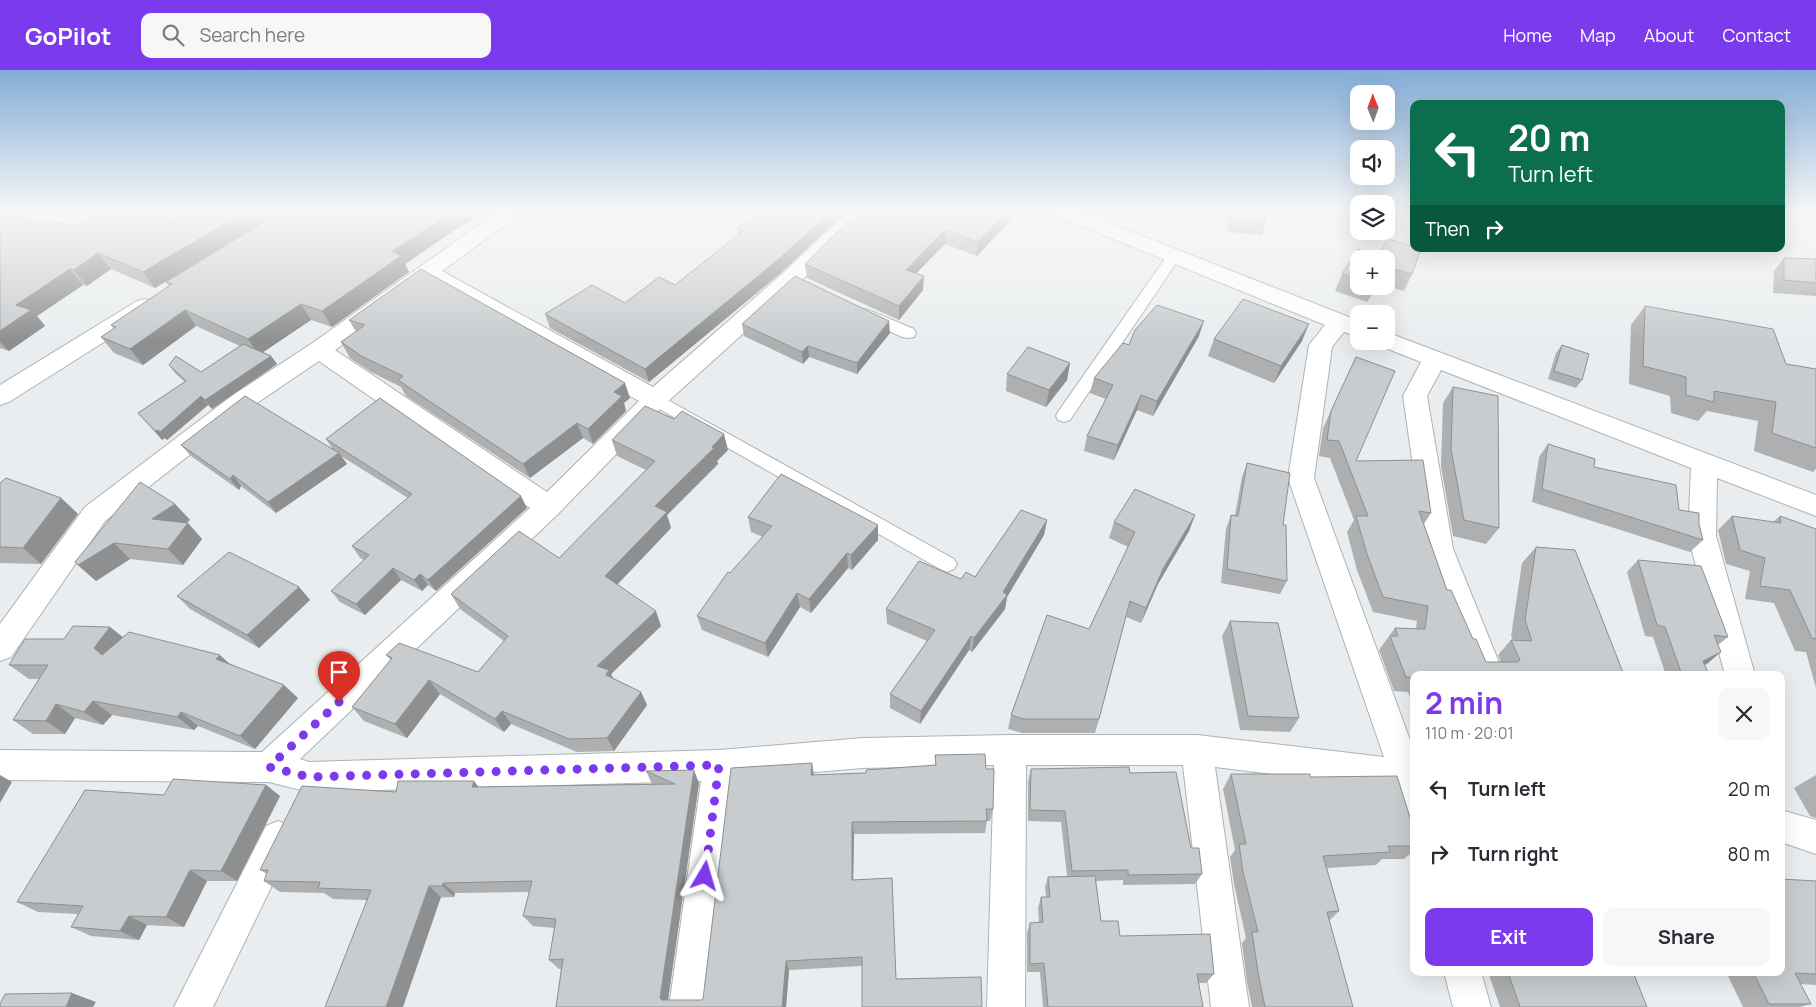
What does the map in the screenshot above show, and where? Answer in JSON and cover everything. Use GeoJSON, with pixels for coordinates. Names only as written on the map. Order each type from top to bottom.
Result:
{"type":"FeatureCollection","features":[{"type":"Feature","properties":{"kind":"street"},"geometry":{"type":"LineString","coordinates":[[0,648],[95,514],[242,400],[319,350],[452,254]]}},
{"type":"Feature","properties":{"kind":"street"},"geometry":{"type":"LineString","coordinates":[[0,765],[269,767],[549,507],[655,399],[800,282],[824,254]]}},
{"type":"Feature","properties":{"kind":"street"},"geometry":{"type":"LineString","coordinates":[[1168,254],[1349,326]]}},
{"type":"Feature","properties":{"kind":"street"},"geometry":{"type":"LineString","coordinates":[[427,272],[655,399]]}},
{"type":"Feature","properties":{"kind":"street"},"geometry":{"type":"LineString","coordinates":[[0,396],[159,298]]}},
{"type":"Feature","properties":{"kind":"street"},"geometry":{"type":"LineString","coordinates":[[269,767],[299,797],[863,753],[1010,750],[1197,750],[1410,789],[1301,478],[1321,345],[1349,326]]}},
{"type":"Feature","properties":{"kind":"street"},"geometry":{"type":"LineString","coordinates":[[1395,343],[1816,506]]}},
{"type":"Feature","properties":{"kind":"street"},"geometry":{"type":"LineString","coordinates":[[319,350],[549,507]]}},
{"type":"Feature","properties":{"kind":"street"},"geometry":{"type":"LineString","coordinates":[[1435,359],[1414,396],[1439,549],[1487,671]]}},
{"type":"Feature","properties":{"kind":"street"},"geometry":{"type":"LineString","coordinates":[[1704,463],[1702,536],[1739,671]]}},
{"type":"Feature","properties":{"kind":"street"},"geometry":{"type":"LineString","coordinates":[[1006,1007],[1010,750]]}},
{"type":"Feature","properties":{"kind":"street"},"geometry":{"type":"LineString","coordinates":[[1197,750],[1230,1007]]}},
{"type":"Feature","properties":{"kind":"street"},"geometry":{"type":"LineString","coordinates":[[688,1007],[719,765]]}},
{"type":"Feature","properties":{"kind":"street"},"geometry":{"type":"LineString","coordinates":[[192,1007],[299,797]]}},
{"type":"Feature","properties":{"kind":"street"},"geometry":{"type":"LineString","coordinates":[[1785,827],[1816,837]]}},
{"type":"Feature","properties":{"kind":"street"},"geometry":{"type":"LineString","coordinates":[[1463,976],[1472,1007]]}},
{"type":"Feature","properties":{"kind":"lane"},"geometry":{"type":"LineString","coordinates":[[1064,416],[1174,256]]}},
{"type":"Feature","properties":{"kind":"lane"},"geometry":{"type":"LineString","coordinates":[[854,308],[908,333]]}},
{"type":"Feature","properties":{"kind":"lane"},"geometry":{"type":"LineString","coordinates":[[655,399],[948,564]]}},
{"type":"Feature","properties":{"kind":"building"},"geometry":{"type":"Polygon","coordinates":[[[0,254],[97,254],[74,270],[70,269],[16,305],[31,310],[0,331],[0,254]]]}},
{"type":"Feature","properties":{"kind":"building"},"geometry":{"type":"Polygon","coordinates":[[[100,254],[174,254],[143,272],[100,254]]]}},
{"type":"Feature","properties":{"kind":"building"},"geometry":{"type":"Polygon","coordinates":[[[212,254],[397,254],[401,256],[322,311],[301,304],[248,339],[185,310],[130,349],[101,337],[116,327],[111,325],[172,284],[166,282],[212,254]]]}},
{"type":"Feature","properties":{"kind":"building"},"geometry":{"type":"Polygon","coordinates":[[[714,254],[785,254],[645,369],[545,314],[592,285],[625,303],[659,277],[675,285],[714,254]]]}},
{"type":"Feature","properties":{"kind":"building"},"geometry":{"type":"Polygon","coordinates":[[[815,254],[922,254],[906,270],[924,276],[899,306],[805,264],[815,254]]]}},
{"type":"Feature","properties":{"kind":"building"},"geometry":{"type":"Polygon","coordinates":[[[1395,254],[1419,254],[1412,274],[1395,269],[1395,254]]]}},
{"type":"Feature","properties":{"kind":"building"},"geometry":{"type":"Polygon","coordinates":[[[1784,258],[1816,259],[1816,283],[1784,280],[1784,258]]]}},
{"type":"Feature","properties":{"kind":"building"},"geometry":{"type":"Polygon","coordinates":[[[1350,262],[1350,276],[1342,274],[1350,262]]]}},
{"type":"Feature","properties":{"kind":"building"},"geometry":{"type":"Polygon","coordinates":[[[421,269],[625,383],[614,392],[622,396],[588,429],[577,423],[523,464],[398,380],[403,376],[363,357],[341,342],[365,325],[349,320],[421,269]]]}},
{"type":"Feature","properties":{"kind":"building"},"geometry":{"type":"Polygon","coordinates":[[[795,276],[889,321],[857,363],[808,346],[802,352],[742,324],[795,276]]]}},
{"type":"Feature","properties":{"kind":"building"},"geometry":{"type":"Polygon","coordinates":[[[1243,299],[1309,324],[1281,366],[1214,339],[1243,299]]]}},
{"type":"Feature","properties":{"kind":"building"},"geometry":{"type":"Polygon","coordinates":[[[1157,305],[1204,321],[1157,401],[1141,395],[1118,445],[1087,436],[1113,385],[1094,378],[1123,343],[1129,345],[1135,330],[1157,305]]]}},
{"type":"Feature","properties":{"kind":"building"},"geometry":{"type":"Polygon","coordinates":[[[1645,306],[1773,329],[1786,364],[1816,369],[1816,448],[1772,433],[1776,402],[1714,391],[1714,402],[1686,395],[1686,377],[1643,366],[1645,306]]]}},
{"type":"Feature","properties":{"kind":"building"},"geometry":{"type":"Polygon","coordinates":[[[243,344],[271,356],[205,400],[201,396],[160,432],[158,430],[155,431],[138,413],[186,381],[169,365],[176,356],[201,372],[243,344]]]}},
{"type":"Feature","properties":{"kind":"building"},"geometry":{"type":"Polygon","coordinates":[[[1562,345],[1589,354],[1582,380],[1554,371],[1562,345]]]}},
{"type":"Feature","properties":{"kind":"building"},"geometry":{"type":"Polygon","coordinates":[[[1028,347],[1070,363],[1049,390],[1007,374],[1028,347]]]}},
{"type":"Feature","properties":{"kind":"building"},"geometry":{"type":"Polygon","coordinates":[[[1356,357],[1395,371],[1356,461],[1423,460],[1431,513],[1419,511],[1447,590],[1451,590],[1473,639],[1476,639],[1486,662],[1518,662],[1520,660],[1511,640],[1532,641],[1525,620],[1536,547],[1575,550],[1622,671],[1410,671],[1410,677],[1406,677],[1390,636],[1398,636],[1395,628],[1425,629],[1428,606],[1383,597],[1367,554],[1356,516],[1368,516],[1339,441],[1327,440],[1331,411],[1356,357]]]}},
{"type":"Feature","properties":{"kind":"building"},"geometry":{"type":"Polygon","coordinates":[[[1453,387],[1498,396],[1499,528],[1464,520],[1451,449],[1453,387]]]}},
{"type":"Feature","properties":{"kind":"building"},"geometry":{"type":"Polygon","coordinates":[[[245,396],[339,453],[268,502],[233,475],[230,479],[181,445],[245,396]]]}},
{"type":"Feature","properties":{"kind":"building"},"geometry":{"type":"Polygon","coordinates":[[[380,398],[521,496],[428,580],[420,574],[414,580],[393,568],[356,604],[331,591],[369,555],[352,546],[412,494],[326,439],[380,398]]]}},
{"type":"Feature","properties":{"kind":"building"},"geometry":{"type":"Polygon","coordinates":[[[645,406],[674,419],[682,411],[724,434],[712,447],[714,448],[655,506],[667,512],[605,576],[656,611],[597,666],[609,670],[606,675],[641,692],[607,738],[569,739],[502,711],[495,719],[429,680],[395,724],[352,707],[392,658],[386,655],[399,643],[478,672],[508,636],[451,594],[519,531],[559,558],[655,461],[612,440],[645,406]]]}},
{"type":"Feature","properties":{"kind":"building"},"geometry":{"type":"Polygon","coordinates":[[[1548,444],[1595,459],[1594,467],[1676,485],[1679,510],[1699,513],[1699,524],[1703,540],[1542,489],[1548,444]]]}},
{"type":"Feature","properties":{"kind":"building"},"geometry":{"type":"Polygon","coordinates":[[[1247,463],[1290,473],[1283,525],[1286,525],[1287,581],[1227,569],[1231,515],[1238,516],[1247,463]]]}},
{"type":"Feature","properties":{"kind":"building"},"geometry":{"type":"Polygon","coordinates":[[[781,474],[878,525],[851,555],[847,553],[809,599],[797,593],[765,643],[697,616],[728,572],[730,573],[772,526],[748,517],[781,474]]]}},
{"type":"Feature","properties":{"kind":"building"},"geometry":{"type":"Polygon","coordinates":[[[6,478],[61,498],[23,548],[0,547],[0,483],[6,478]]]}},
{"type":"Feature","properties":{"kind":"building"},"geometry":{"type":"Polygon","coordinates":[[[140,482],[175,504],[152,519],[188,523],[168,549],[114,543],[78,565],[75,562],[140,482]]]}},
{"type":"Feature","properties":{"kind":"building"},"geometry":{"type":"Polygon","coordinates":[[[1135,489],[1195,515],[1163,569],[1146,608],[1130,601],[1099,719],[1024,719],[1011,715],[1047,615],[1089,629],[1135,532],[1114,522],[1135,489]]]}},
{"type":"Feature","properties":{"kind":"building"},"geometry":{"type":"Polygon","coordinates":[[[1021,510],[1047,520],[1003,592],[1007,595],[974,638],[971,636],[921,711],[890,694],[935,630],[886,609],[919,561],[961,579],[966,572],[975,577],[1021,510]]]}},
{"type":"Feature","properties":{"kind":"building"},"geometry":{"type":"Polygon","coordinates":[[[1732,516],[1781,523],[1780,516],[1816,529],[1816,639],[1812,638],[1790,590],[1760,586],[1765,558],[1740,550],[1732,516]]]}},
{"type":"Feature","properties":{"kind":"building"},"geometry":{"type":"Polygon","coordinates":[[[229,552],[299,587],[247,635],[177,596],[229,552]]]}},
{"type":"Feature","properties":{"kind":"building"},"geometry":{"type":"Polygon","coordinates":[[[1638,560],[1701,566],[1728,637],[1714,635],[1721,652],[1703,661],[1707,671],[1681,671],[1665,627],[1657,625],[1638,560]]]}},
{"type":"Feature","properties":{"kind":"building"},"geometry":{"type":"Polygon","coordinates":[[[1230,621],[1278,623],[1299,718],[1248,716],[1230,621]]]}},
{"type":"Feature","properties":{"kind":"building"},"geometry":{"type":"Polygon","coordinates":[[[73,626],[110,627],[94,648],[102,655],[129,632],[220,655],[216,659],[284,685],[240,736],[181,712],[177,717],[93,701],[84,712],[56,704],[46,721],[13,720],[48,665],[9,665],[25,639],[64,639],[73,626]]]}},
{"type":"Feature","properties":{"kind":"building"},"geometry":{"type":"Polygon","coordinates":[[[985,754],[986,769],[994,769],[993,809],[986,809],[987,821],[852,822],[852,880],[892,878],[896,979],[981,977],[982,1007],[862,1007],[862,957],[786,961],[782,1007],[556,1007],[563,959],[549,960],[556,919],[523,916],[532,881],[443,883],[442,886],[429,886],[386,1007],[325,1007],[371,890],[318,888],[320,882],[264,881],[268,870],[260,870],[302,786],[396,792],[398,781],[474,781],[472,787],[675,784],[646,771],[694,770],[660,998],[662,1000],[701,1000],[703,999],[731,768],[812,763],[811,775],[866,773],[866,770],[936,765],[935,755],[985,754]]]}},
{"type":"Feature","properties":{"kind":"building"},"geometry":{"type":"Polygon","coordinates":[[[1129,767],[1130,773],[1176,772],[1191,848],[1199,848],[1202,874],[1128,875],[1128,870],[1072,871],[1065,811],[1030,810],[1031,769],[1129,767]]]}},
{"type":"Feature","properties":{"kind":"building"},"geometry":{"type":"Polygon","coordinates":[[[1231,774],[1310,774],[1310,777],[1397,776],[1410,817],[1410,846],[1388,846],[1390,852],[1323,856],[1339,911],[1327,912],[1353,1007],[1265,1007],[1252,932],[1258,932],[1243,872],[1239,844],[1246,844],[1231,774]]]}},
{"type":"Feature","properties":{"kind":"building"},"geometry":{"type":"Polygon","coordinates":[[[173,779],[266,785],[221,871],[190,870],[166,917],[129,916],[120,931],[71,927],[83,906],[17,902],[85,790],[164,795],[173,779]]]}},
{"type":"Feature","properties":{"kind":"building"},"geometry":{"type":"Polygon","coordinates":[[[1095,876],[1101,921],[1118,921],[1120,936],[1210,934],[1214,974],[1197,974],[1203,1007],[1048,1007],[1044,963],[1030,964],[1030,923],[1043,922],[1041,897],[1050,897],[1048,877],[1095,876]]]}},
{"type":"Feature","properties":{"kind":"building"},"geometry":{"type":"Polygon","coordinates":[[[1785,879],[1816,881],[1816,974],[1795,973],[1811,1004],[1769,1004],[1755,976],[1785,976],[1785,879]]]}},
{"type":"Feature","properties":{"kind":"building"},"geometry":{"type":"Polygon","coordinates":[[[1509,976],[1635,976],[1647,1007],[1520,1007],[1509,976]]]}},
{"type":"Feature","properties":{"kind":"building"},"geometry":{"type":"Polygon","coordinates":[[[72,993],[66,1007],[0,1007],[5,994],[72,993]]]}},
{"type":"Feature","properties":{"kind":"route"},"geometry":{"type":"LineString","coordinates":[[339,702],[269,767],[309,777],[719,765],[705,876]]}}]}
